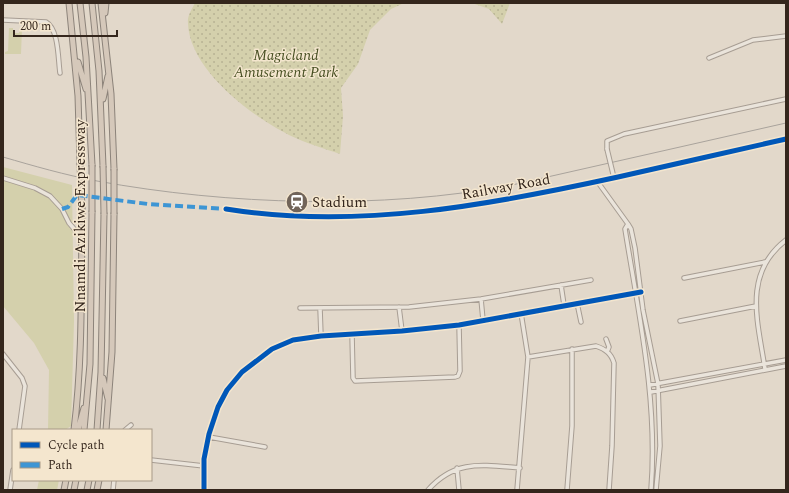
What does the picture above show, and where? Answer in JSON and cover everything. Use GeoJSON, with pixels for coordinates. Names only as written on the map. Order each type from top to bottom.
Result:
{"type":"FeatureCollection","features":[{"type":"Feature","properties":{"kind":"highway","name":"Nnamdi Azikiwe Expressway"},"geometry":{"type":"LineString","coordinates":[[67,3],[70,13],[78,96],[82,209],[78,381],[74,429]]}},
{"type":"Feature","properties":{"kind":"highway","name":"Nnamdi Azikiwe Expressway"},"geometry":{"type":"LineString","coordinates":[[80,3],[89,100],[92,165],[88,394],[84,429]]}},
{"type":"Feature","properties":{"kind":"highway","name":"Nnamdi Azikiwe Expressway"},"geometry":{"type":"LineString","coordinates":[[92,3],[101,106],[104,214],[101,372],[97,429]]}},
{"type":"Feature","properties":{"kind":"highway"},"geometry":{"type":"LineString","coordinates":[[101,3],[109,70],[114,169],[112,352],[106,429]]}},
{"type":"Feature","properties":{"kind":"highway"},"geometry":{"type":"LineString","coordinates":[[105,28],[106,3]]}},
{"type":"Feature","properties":{"kind":"highway"},"geometry":{"type":"LineString","coordinates":[[74,50],[89,100]]}},
{"type":"Feature","properties":{"kind":"highway"},"geometry":{"type":"LineString","coordinates":[[101,106],[109,70]]}},
{"type":"Feature","properties":{"kind":"highway"},"geometry":{"type":"LineString","coordinates":[[101,372],[109,404]]}},
{"type":"Feature","properties":{"kind":"highway"},"geometry":{"type":"LineString","coordinates":[[78,429],[88,394]]}},
{"type":"Feature","properties":{"kind":"street"},"geometry":{"type":"LineString","coordinates":[[3,20],[46,22],[51,25],[56,39],[60,73]]}},
{"type":"Feature","properties":{"kind":"street"},"geometry":{"type":"LineString","coordinates":[[709,58],[753,40],[786,36]]}},
{"type":"Feature","properties":{"kind":"street"},"geometry":{"type":"LineString","coordinates":[[614,178],[607,149],[607,141],[624,134],[786,99]]}},
{"type":"Feature","properties":{"kind":"street","name":"Railway Road"},"geometry":{"type":"LineString","coordinates":[[226,209],[258,214],[371,216],[463,207],[526,197],[786,139]]}},
{"type":"Feature","properties":{"kind":"street"},"geometry":{"type":"LineString","coordinates":[[3,178],[35,188],[50,196],[62,210],[68,223],[82,238]]}},
{"type":"Feature","properties":{"kind":"street"},"geometry":{"type":"LineString","coordinates":[[597,181],[631,228],[652,359],[658,384],[660,446],[656,490]]}},
{"type":"Feature","properties":{"kind":"street"},"geometry":{"type":"LineString","coordinates":[[628,224],[625,229],[651,392],[653,445],[651,490]]}},
{"type":"Feature","properties":{"kind":"street"},"geometry":{"type":"LineString","coordinates":[[765,369],[756,306],[757,286],[765,262],[777,247],[786,240]]}},
{"type":"Feature","properties":{"kind":"street"},"geometry":{"type":"LineString","coordinates":[[684,278],[765,262]]}},
{"type":"Feature","properties":{"kind":"street"},"geometry":{"type":"LineString","coordinates":[[300,308],[399,307],[481,299],[591,280]]}},
{"type":"Feature","properties":{"kind":"street"},"geometry":{"type":"LineString","coordinates":[[561,285],[564,305]]}},
{"type":"Feature","properties":{"kind":"street"},"geometry":{"type":"LineString","coordinates":[[204,490],[204,466],[208,437],[221,402],[227,390],[242,372],[272,349],[293,340],[321,336],[402,331],[459,325],[641,292]]}},
{"type":"Feature","properties":{"kind":"street"},"geometry":{"type":"LineString","coordinates":[[481,299],[484,320]]}},
{"type":"Feature","properties":{"kind":"street"},"geometry":{"type":"LineString","coordinates":[[578,303],[581,322]]}},
{"type":"Feature","properties":{"kind":"street"},"geometry":{"type":"LineString","coordinates":[[680,320],[756,306]]}},
{"type":"Feature","properties":{"kind":"street"},"geometry":{"type":"LineString","coordinates":[[399,307],[402,331]]}},
{"type":"Feature","properties":{"kind":"street"},"geometry":{"type":"LineString","coordinates":[[320,308],[321,336]]}},
{"type":"Feature","properties":{"kind":"street"},"geometry":{"type":"LineString","coordinates":[[517,490],[528,357],[521,313]]}},
{"type":"Feature","properties":{"kind":"street"},"geometry":{"type":"LineString","coordinates":[[352,334],[353,378],[355,381],[458,376],[460,371],[459,325]]}},
{"type":"Feature","properties":{"kind":"street"},"geometry":{"type":"LineString","coordinates":[[606,339],[609,347],[608,352]]}},
{"type":"Feature","properties":{"kind":"street"},"geometry":{"type":"LineString","coordinates":[[528,357],[596,346],[608,352],[614,363],[612,446],[609,490]]}},
{"type":"Feature","properties":{"kind":"street"},"geometry":{"type":"LineString","coordinates":[[566,490],[572,426],[572,349]]}},
{"type":"Feature","properties":{"kind":"street"},"geometry":{"type":"LineString","coordinates":[[3,354],[22,378],[25,386],[19,429]]}},
{"type":"Feature","properties":{"kind":"street"},"geometry":{"type":"LineString","coordinates":[[650,386],[764,362],[786,360]]}},
{"type":"Feature","properties":{"kind":"street"},"geometry":{"type":"LineString","coordinates":[[651,392],[786,366]]}},
{"type":"Feature","properties":{"kind":"street"},"geometry":{"type":"LineString","coordinates":[[127,429],[131,425]]}},
{"type":"Feature","properties":{"kind":"street"},"geometry":{"type":"LineString","coordinates":[[208,437],[265,447]]}},
{"type":"Feature","properties":{"kind":"street"},"geometry":{"type":"LineString","coordinates":[[152,460],[204,466]]}},
{"type":"Feature","properties":{"kind":"street"},"geometry":{"type":"LineString","coordinates":[[428,490],[441,476],[457,468],[478,466],[520,468]]}},
{"type":"Feature","properties":{"kind":"street"},"geometry":{"type":"LineString","coordinates":[[457,468],[459,490]]}},
{"type":"Feature","properties":{"kind":"street"},"geometry":{"type":"LineString","coordinates":[[10,490],[12,477]]}},
{"type":"Feature","properties":{"kind":"green space","name":"Magicland Amusement Park"},"geometry":{"type":"Polygon","coordinates":[[[195,3],[404,3],[391,9],[370,30],[358,64],[341,88],[343,116],[340,154],[301,140],[274,127],[241,103],[210,74],[199,57],[191,40],[188,18],[195,3]]]}},
{"type":"Feature","properties":{"kind":"green space"},"geometry":{"type":"Polygon","coordinates":[[[472,3],[510,3],[502,24],[489,9],[472,3]]]}},
{"type":"Feature","properties":{"kind":"green space"},"geometry":{"type":"Polygon","coordinates":[[[9,28],[13,28],[13,33],[19,33],[20,28],[22,28],[21,54],[5,54],[5,52],[8,51],[9,28]]]}},
{"type":"Feature","properties":{"kind":"green space"},"geometry":{"type":"Polygon","coordinates":[[[3,167],[72,185],[74,321],[71,426],[66,429],[48,429],[49,370],[34,343],[3,306],[3,167]]]}},
{"type":"Feature","properties":{"kind":"green space"},"geometry":{"type":"Polygon","coordinates":[[[39,481],[59,481],[57,490],[37,490],[39,481]]]}},
{"type":"Feature","properties":{"kind":"tram line"},"geometry":{"type":"LineString","coordinates":[[3,157],[73,176],[147,189],[252,199],[358,201],[462,193],[512,185],[786,123]]}},
{"type":"Feature","properties":{"kind":"marked path"},"geometry":{"type":"LineString","coordinates":[[62,209],[68,207],[77,195],[148,204],[226,209]]}},
{"type":"Feature","properties":{"kind":"cycle path"},"geometry":{"type":"LineString","coordinates":[[226,209],[275,215],[325,217],[374,215],[472,205],[521,197],[618,177],[786,139]]}},
{"type":"Feature","properties":{"kind":"cycle path"},"geometry":{"type":"LineString","coordinates":[[204,490],[204,459],[209,434],[218,407],[227,390],[242,372],[272,349],[293,340],[321,336],[402,331],[459,325],[641,292]]}},
{"type":"Feature","properties":{"kind":"place","name":"Stadium"},"geometry":{"type":"Point","coordinates":[297,202]}}]}
